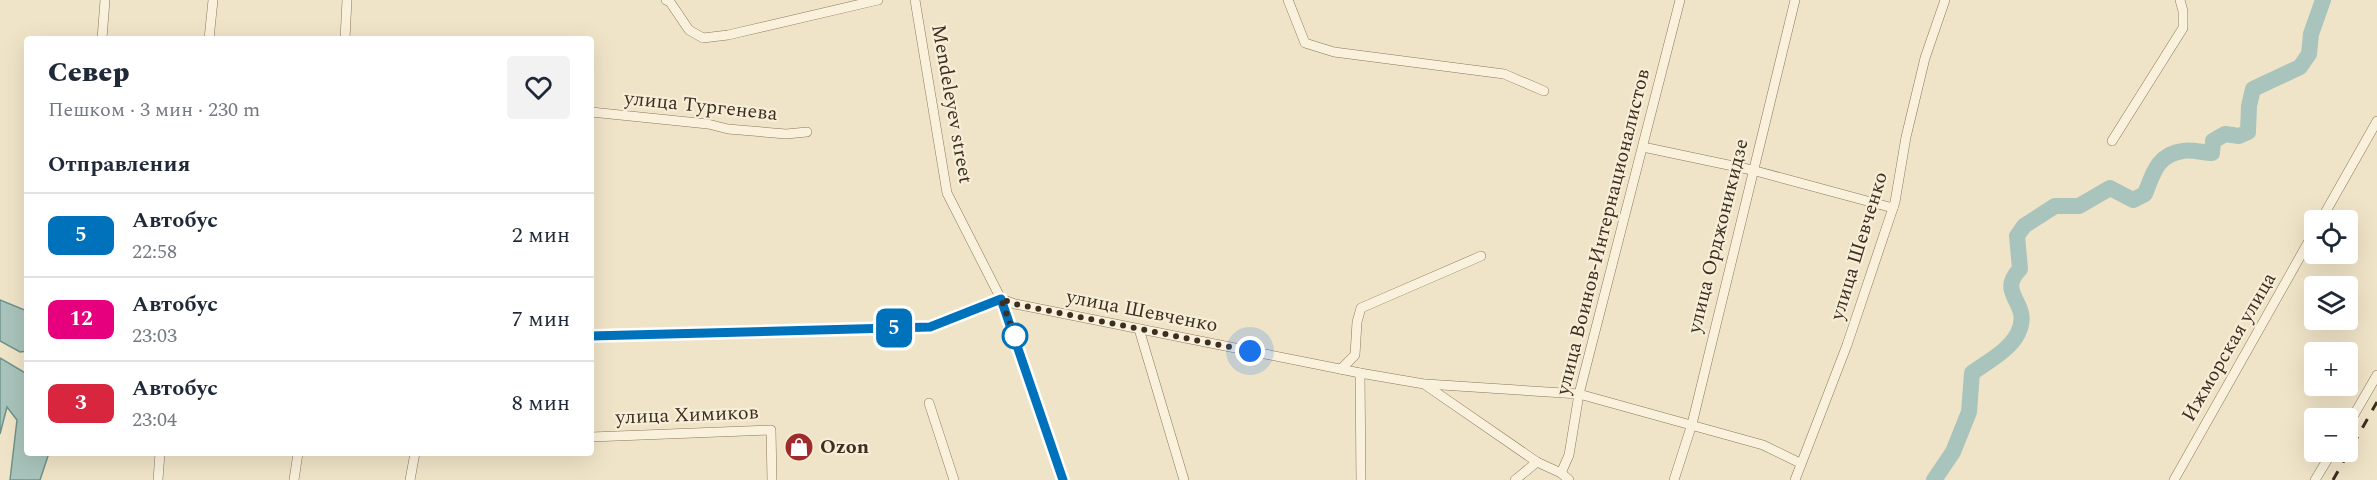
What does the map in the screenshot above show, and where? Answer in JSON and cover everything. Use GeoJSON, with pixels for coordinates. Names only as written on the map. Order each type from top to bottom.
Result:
{"type":"FeatureCollection","features":[{"type":"Feature","properties":{"kind":"street"},"geometry":{"type":"LineString","coordinates":[[102,36],[105,0]]}},
{"type":"Feature","properties":{"kind":"street"},"geometry":{"type":"LineString","coordinates":[[209,36],[213,0]]}},
{"type":"Feature","properties":{"kind":"street"},"geometry":{"type":"LineString","coordinates":[[345,36],[346,0]]}},
{"type":"Feature","properties":{"kind":"street"},"geometry":{"type":"LineString","coordinates":[[666,0],[670,2],[689,30],[704,38],[728,35],[878,0]]}},
{"type":"Feature","properties":{"kind":"street","name":"Mendeleyev street"},"geometry":{"type":"LineString","coordinates":[[915,0],[947,193],[1001,299],[1063,480]]}},
{"type":"Feature","properties":{"kind":"street"},"geometry":{"type":"LineString","coordinates":[[1288,0],[1305,43],[1334,52],[1504,74],[1544,91]]}},
{"type":"Feature","properties":{"kind":"street","name":"улица Воинов-Интернационалистов"},"geometry":{"type":"LineString","coordinates":[[1565,477],[1579,394],[1680,0]]}},
{"type":"Feature","properties":{"kind":"street","name":"улица Орджоникидзе"},"geometry":{"type":"LineString","coordinates":[[1674,480],[1692,424],[1795,0]]}},
{"type":"Feature","properties":{"kind":"street","name":"улица Шевченко"},"geometry":{"type":"LineString","coordinates":[[1795,480],[1847,345],[1893,208],[1906,137],[1925,58],[1945,0]]}},
{"type":"Feature","properties":{"kind":"street"},"geometry":{"type":"LineString","coordinates":[[2112,141],[2182,28],[2183,11],[2180,0]]}},
{"type":"Feature","properties":{"kind":"street","name":"улица Тургенева"},"geometry":{"type":"LineString","coordinates":[[594,112],[708,124],[728,129],[786,134],[807,132]]}},
{"type":"Feature","properties":{"kind":"street"},"geometry":{"type":"LineString","coordinates":[[2327,210],[2377,121]]}},
{"type":"Feature","properties":{"kind":"street"},"geometry":{"type":"LineString","coordinates":[[1643,147],[1752,170],[1893,208]]}},
{"type":"Feature","properties":{"kind":"street","name":"Ижморская улица"},"geometry":{"type":"LineString","coordinates":[[2174,480],[2304,250]]}},
{"type":"Feature","properties":{"kind":"street"},"geometry":{"type":"LineString","coordinates":[[1341,369],[1354,355],[1357,322],[1361,308],[1481,256]]}},
{"type":"Feature","properties":{"kind":"street"},"geometry":{"type":"LineString","coordinates":[[594,336],[930,327],[1001,299]]}},
{"type":"Feature","properties":{"kind":"street","name":"улица Шевченко"},"geometry":{"type":"LineString","coordinates":[[1001,299],[1015,304],[1139,329],[1424,384],[1537,462],[1565,477]]}},
{"type":"Feature","properties":{"kind":"street"},"geometry":{"type":"LineString","coordinates":[[1139,329],[1184,480]]}},
{"type":"Feature","properties":{"kind":"street"},"geometry":{"type":"LineString","coordinates":[[1360,373],[1361,480]]}},
{"type":"Feature","properties":{"kind":"street"},"geometry":{"type":"LineString","coordinates":[[2357,408],[2377,375]]}},
{"type":"Feature","properties":{"kind":"street"},"geometry":{"type":"LineString","coordinates":[[1424,384],[1579,394],[1763,445],[1800,463]]}},
{"type":"Feature","properties":{"kind":"street"},"geometry":{"type":"LineString","coordinates":[[929,403],[954,480]]}},
{"type":"Feature","properties":{"kind":"street","name":"улица Химиков"},"geometry":{"type":"LineString","coordinates":[[594,437],[771,430],[772,480]]}},
{"type":"Feature","properties":{"kind":"street"},"geometry":{"type":"LineString","coordinates":[[158,480],[160,456]]}},
{"type":"Feature","properties":{"kind":"street"},"geometry":{"type":"LineString","coordinates":[[294,480],[298,456]]}},
{"type":"Feature","properties":{"kind":"street"},"geometry":{"type":"LineString","coordinates":[[410,480],[414,456]]}},
{"type":"Feature","properties":{"kind":"street"},"geometry":{"type":"LineString","coordinates":[[1515,480],[1537,462]]}},
{"type":"Feature","properties":{"kind":"street"},"geometry":{"type":"LineString","coordinates":[[2315,480],[2326,462]]}},
{"type":"Feature","properties":{"kind":"water"},"geometry":{"type":"Polygon","coordinates":[[[0,300],[24,310],[24,351],[20,352],[0,341],[0,300]]]}},
{"type":"Feature","properties":{"kind":"water"},"geometry":{"type":"Polygon","coordinates":[[[0,358],[24,372],[24,456],[48,456],[40,480],[10,480],[17,420],[7,407],[0,434],[0,358]]]}},
{"type":"Feature","properties":{"kind":"waterway"},"geometry":{"type":"LineString","coordinates":[[1934,480],[1953,452],[1969,412],[1972,373],[2004,350],[2018,333],[2021,314],[2011,286],[2013,278],[2020,269],[2017,236],[2024,226],[2055,206],[2079,206],[2110,188],[2133,200],[2145,194],[2158,166],[2168,156],[2186,151],[2212,153],[2213,141],[2225,134],[2239,136],[2248,132],[2249,106],[2253,89],[2300,67],[2309,54],[2311,34],[2323,0]]}},
{"type":"Feature","properties":{"kind":"railway"},"geometry":{"type":"LineString","coordinates":[[2333,480],[2377,402]]}},
{"type":"Feature","properties":{"kind":"bus line","name":"5"},"geometry":{"type":"LineString","coordinates":[[594,336],[930,327],[1001,299],[1063,480]]}},
{"type":"Feature","properties":{"kind":"place","name":"Ozon"},"geometry":{"type":"Point","coordinates":[799,447]}},
{"type":"Feature","properties":{"kind":"route"},"geometry":{"type":"LineString","coordinates":[[1015,336],[1018,345],[1001,299],[1015,304],[1250,351]]}}]}
